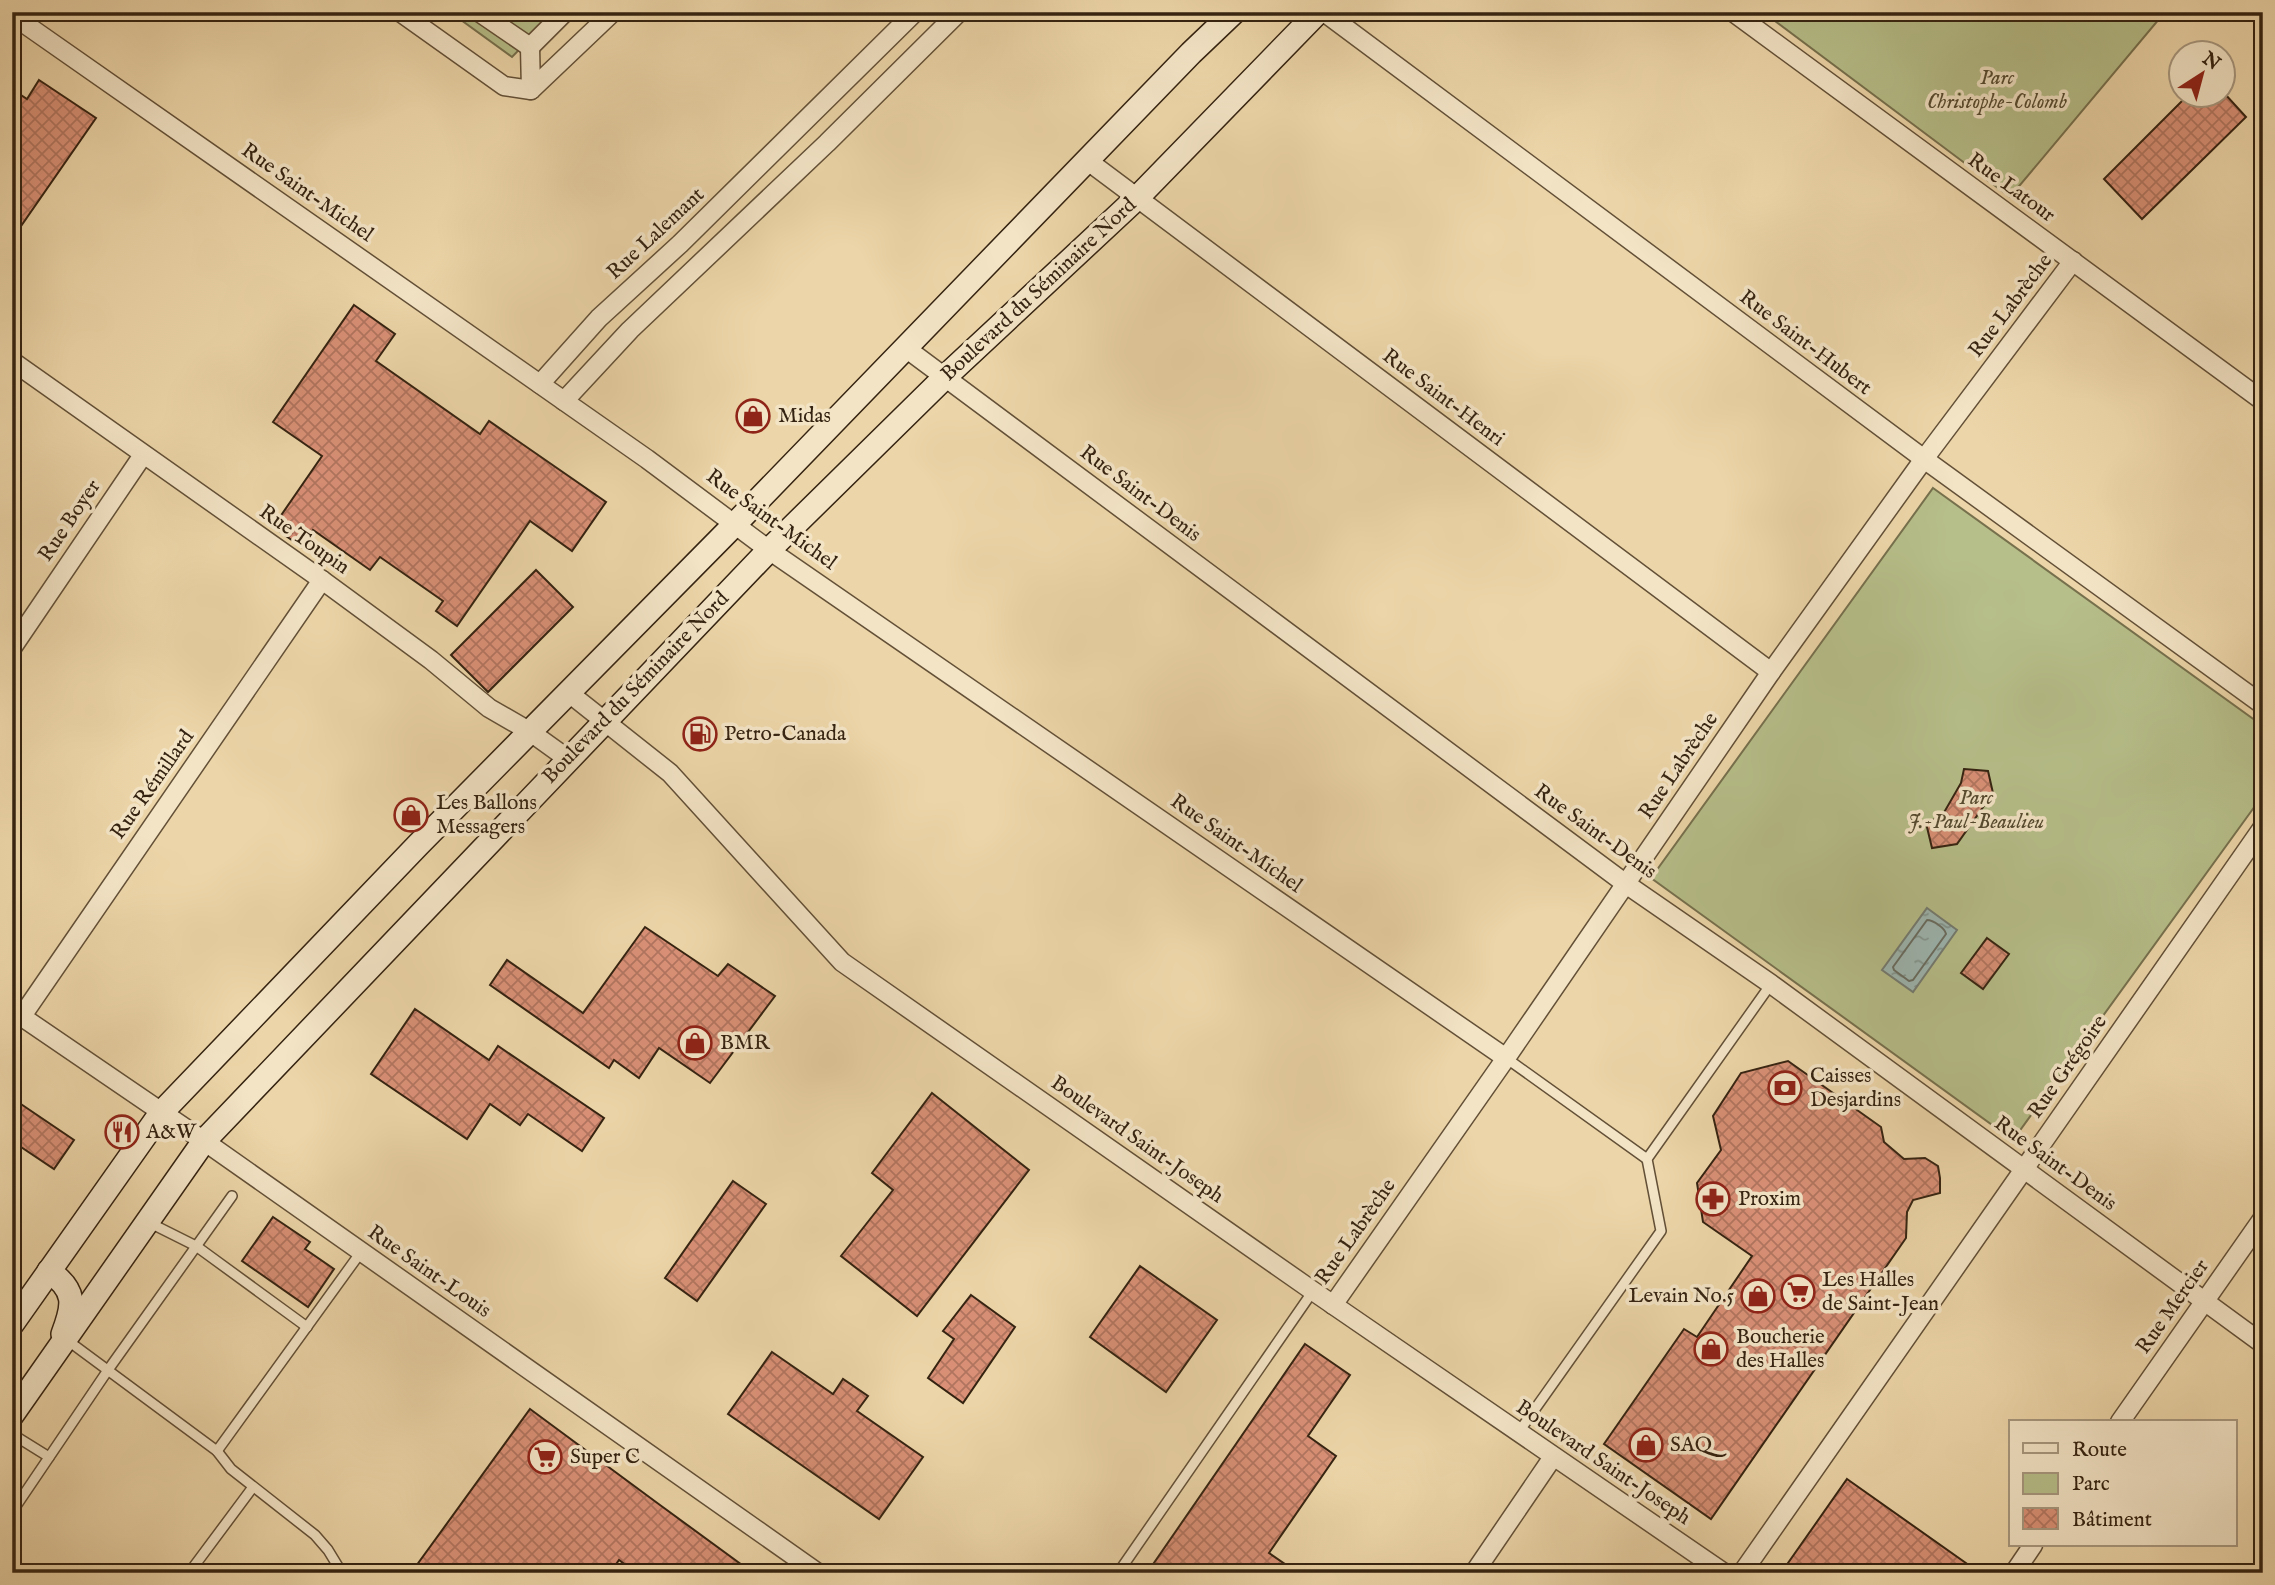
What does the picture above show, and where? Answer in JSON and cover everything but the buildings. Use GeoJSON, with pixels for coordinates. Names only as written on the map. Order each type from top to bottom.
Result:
{"type":"FeatureCollection","features":[{"type":"Feature","properties":{"kind":"main road","name":"Boulevard du Séminaire Nord"},"geometry":{"type":"LineString","coordinates":[[12,1324],[161,1113],[529,731],[735,524],[1191,53],[1234,12]]}},
{"type":"Feature","properties":{"kind":"main road","name":"Boulevard du Séminaire Nord"},"geometry":{"type":"LineString","coordinates":[[12,1415],[204,1141],[769,550],[945,377],[1138,197],[1318,12]]}},
{"type":"Feature","properties":{"kind":"main road"},"geometry":{"type":"LineString","coordinates":[[50,1272],[71,1292],[71,1312],[60,1347]]}},
{"type":"Feature","properties":{"kind":"street"},"geometry":{"type":"LineString","coordinates":[[400,12],[504,86],[531,90]]}},
{"type":"Feature","properties":{"kind":"street"},"geometry":{"type":"LineString","coordinates":[[479,12],[530,47]]}},
{"type":"Feature","properties":{"kind":"street"},"geometry":{"type":"LineString","coordinates":[[531,90],[530,47],[565,12]]}},
{"type":"Feature","properties":{"kind":"street"},"geometry":{"type":"LineString","coordinates":[[531,90],[613,12]]}},
{"type":"Feature","properties":{"kind":"street","name":"Rue Lalemant"},"geometry":{"type":"LineString","coordinates":[[540,384],[599,318],[680,244],[915,12]]}},
{"type":"Feature","properties":{"kind":"street"},"geometry":{"type":"LineString","coordinates":[[564,401],[629,330],[827,143],[959,12]]}},
{"type":"Feature","properties":{"kind":"street","name":"Rue Saint-Hubert"},"geometry":{"type":"LineString","coordinates":[[1324,12],[1924,459],[2263,705]]}},
{"type":"Feature","properties":{"kind":"street","name":"Rue Latour"},"geometry":{"type":"LineString","coordinates":[[1733,12],[2263,401]]}},
{"type":"Feature","properties":{"kind":"street","name":"Rue Saint-Michel"},"geometry":{"type":"LineString","coordinates":[[12,15],[702,498],[769,550],[1506,1058]]}},
{"type":"Feature","properties":{"kind":"street"},"geometry":{"type":"LineString","coordinates":[[805,120],[827,143]]}},
{"type":"Feature","properties":{"kind":"street","name":"Rue Saint-Henri"},"geometry":{"type":"LineString","coordinates":[[1088,161],[1771,672]]}},
{"type":"Feature","properties":{"kind":"street","name":"Rue Labrèche"},"geometry":{"type":"LineString","coordinates":[[1333,1305],[1771,672],[1924,459],[2073,261]]}},
{"type":"Feature","properties":{"kind":"street","name":"Rue Saint-Denis"},"geometry":{"type":"LineString","coordinates":[[906,349],[1626,884],[1771,984],[2263,1345]]}},
{"type":"Feature","properties":{"kind":"street","name":"Rue Toupin"},"geometry":{"type":"LineString","coordinates":[[12,361],[322,580],[431,660],[489,708],[529,731],[568,759]]}},
{"type":"Feature","properties":{"kind":"street","name":"Rue Boyer"},"geometry":{"type":"LineString","coordinates":[[12,648],[143,455]]}},
{"type":"Feature","properties":{"kind":"street","name":"Rue Rémillard"},"geometry":{"type":"LineString","coordinates":[[15,1018],[322,580]]}},
{"type":"Feature","properties":{"kind":"street","name":"Boulevard Saint-Joseph"},"geometry":{"type":"LineString","coordinates":[[569,693],[670,774],[842,962],[1333,1305],[1724,1573]]}},
{"type":"Feature","properties":{"kind":"street","name":"Rue Grégoire"},"geometry":{"type":"LineString","coordinates":[[1742,1573],[2263,827]]}},
{"type":"Feature","properties":{"kind":"street","name":"Rue Saint-Louis"},"geometry":{"type":"LineString","coordinates":[[15,1018],[204,1141],[818,1573]]}},
{"type":"Feature","properties":{"kind":"street","name":"Rue Mercier"},"geometry":{"type":"LineString","coordinates":[[2121,1420],[2263,1219]]}},
{"type":"Feature","properties":{"kind":"street"},"geometry":{"type":"LineString","coordinates":[[1474,1573],[1553,1457]]}},
{"type":"Feature","properties":{"kind":"street"},"geometry":{"type":"LineString","coordinates":[[2014,1573],[2033,1546]]}},
{"type":"Feature","properties":{"kind":"lane"},"geometry":{"type":"LineString","coordinates":[[1647,1158],[1771,984]]}},
{"type":"Feature","properties":{"kind":"lane"},"geometry":{"type":"LineString","coordinates":[[1506,1058],[1647,1158],[1661,1231],[1518,1433]]}},
{"type":"Feature","properties":{"kind":"lane"},"geometry":{"type":"LineString","coordinates":[[12,1512],[108,1370],[232,1196]]}},
{"type":"Feature","properties":{"kind":"lane"},"geometry":{"type":"LineString","coordinates":[[148,1222],[196,1246],[307,1327]]}},
{"type":"Feature","properties":{"kind":"lane"},"geometry":{"type":"LineString","coordinates":[[217,1451],[361,1252]]}},
{"type":"Feature","properties":{"kind":"lane"},"geometry":{"type":"LineString","coordinates":[[1118,1573],[1313,1291]]}},
{"type":"Feature","properties":{"kind":"lane"},"geometry":{"type":"LineString","coordinates":[[60,1347],[108,1370],[217,1451],[231,1469],[315,1535],[342,1573]]}},
{"type":"Feature","properties":{"kind":"lane"},"geometry":{"type":"LineString","coordinates":[[12,1434],[49,1457]]}},
{"type":"Feature","properties":{"kind":"lane"},"geometry":{"type":"LineString","coordinates":[[189,1573],[253,1487]]}},
{"type":"Feature","properties":{"kind":"green space"},"geometry":{"type":"Polygon","coordinates":[[[450,12],[556,12],[512,57],[450,12]]]}},
{"type":"Feature","properties":{"kind":"green space","name":"Parc Christophe-Colomb"},"geometry":{"type":"Polygon","coordinates":[[[1763,12],[2165,12],[2010,197],[1763,12]]]}},
{"type":"Feature","properties":{"kind":"green space","name":"Parc J.-Paul-Beaulieu"},"geometry":{"type":"Polygon","coordinates":[[[1933,488],[2263,726],[2263,795],[2013,1140],[1651,878],[1933,488]]]}},
{"type":"Feature","properties":{"kind":"water"},"geometry":{"type":"Polygon","coordinates":[[[1927,908],[1957,930],[1913,992],[1882,970],[1927,908]]]}},
{"type":"Feature","properties":{"kind":"place","name":"Midas"},"geometry":{"type":"Point","coordinates":[753,416]}},
{"type":"Feature","properties":{"kind":"place","name":"Petro-Canada"},"geometry":{"type":"Point","coordinates":[700,734]}},
{"type":"Feature","properties":{"kind":"place","name":"Les Ballons Messagers"},"geometry":{"type":"Point","coordinates":[411,815]}},
{"type":"Feature","properties":{"kind":"place","name":"BMR"},"geometry":{"type":"Point","coordinates":[695,1043]}},
{"type":"Feature","properties":{"kind":"place","name":"Caisses Desjardins"},"geometry":{"type":"Point","coordinates":[1785,1088]}},
{"type":"Feature","properties":{"kind":"place","name":"A&W"},"geometry":{"type":"Point","coordinates":[122,1132]}},
{"type":"Feature","properties":{"kind":"place","name":"Proxim"},"geometry":{"type":"Point","coordinates":[1713,1199]}},
{"type":"Feature","properties":{"kind":"place","name":"Les Halles de Saint-Jean"},"geometry":{"type":"Point","coordinates":[1798,1292]}},
{"type":"Feature","properties":{"kind":"place","name":"Levain No.5"},"geometry":{"type":"Point","coordinates":[1758,1296]}},
{"type":"Feature","properties":{"kind":"place","name":"Boucherie des Halles"},"geometry":{"type":"Point","coordinates":[1711,1349]}},
{"type":"Feature","properties":{"kind":"place","name":"SAQ"},"geometry":{"type":"Point","coordinates":[1646,1445]}},
{"type":"Feature","properties":{"kind":"place","name":"Super C"},"geometry":{"type":"Point","coordinates":[545,1457]}}]}
